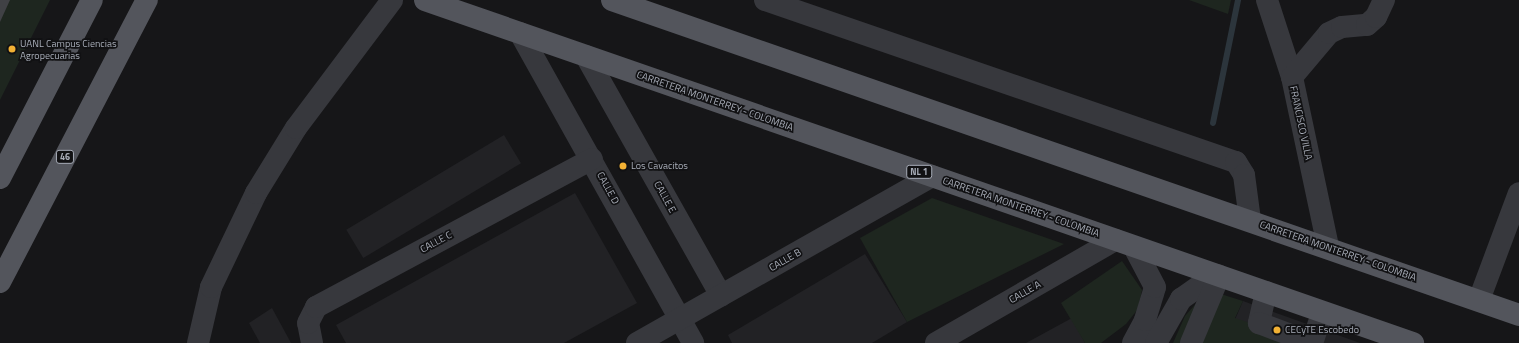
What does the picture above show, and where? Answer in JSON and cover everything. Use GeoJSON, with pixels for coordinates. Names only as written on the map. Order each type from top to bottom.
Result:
{"type":"FeatureCollection","features":[{"type":"Feature","properties":{"kind":"main road"},"geometry":{"type":"LineString","coordinates":[[0,178],[92,0]]}},
{"type":"Feature","properties":{"kind":"main road","name":"46"},"geometry":{"type":"LineString","coordinates":[[0,282],[147,0]]}},
{"type":"Feature","properties":{"kind":"main road"},"geometry":{"type":"LineString","coordinates":[[130,31],[163,0]]}},
{"type":"Feature","properties":{"kind":"main road","name":"CARRETERA MONTERREY - COLOMBIA"},"geometry":{"type":"LineString","coordinates":[[425,0],[1266,292],[1322,314],[1412,343]]}},
{"type":"Feature","properties":{"kind":"main road","name":"CARRETERA MONTERREY - COLOMBIA"},"geometry":{"type":"LineString","coordinates":[[612,0],[1479,300],[1518,310]]}},
{"type":"Feature","properties":{"kind":"street"},"geometry":{"type":"LineString","coordinates":[[198,343],[211,287],[256,194],[296,128],[392,0]]}},
{"type":"Feature","properties":{"kind":"street"},"geometry":{"type":"LineString","coordinates":[[765,0],[1236,162],[1244,175],[1250,220]]}},
{"type":"Feature","properties":{"kind":"street","name":"FRANCISCO VILLA"},"geometry":{"type":"LineString","coordinates":[[1267,0],[1292,77],[1328,247]]}},
{"type":"Feature","properties":{"kind":"street"},"geometry":{"type":"LineString","coordinates":[[1292,77],[1329,33],[1342,27],[1368,25],[1376,17],[1384,0]]}},
{"type":"Feature","properties":{"kind":"street","name":"CALLE D"},"geometry":{"type":"LineString","coordinates":[[520,33],[592,158],[693,343]]}},
{"type":"Feature","properties":{"kind":"street","name":"CALLE E"},"geometry":{"type":"LineString","coordinates":[[586,56],[721,296]]}},
{"type":"Feature","properties":{"kind":"street","name":"CALLE C"},"geometry":{"type":"LineString","coordinates":[[312,343],[308,323],[316,306],[592,158]]}},
{"type":"Feature","properties":{"kind":"street","name":"CALLE B"},"geometry":{"type":"LineString","coordinates":[[637,343],[932,176]]}},
{"type":"Feature","properties":{"kind":"street"},"geometry":{"type":"LineString","coordinates":[[1479,300],[1519,193]]}},
{"type":"Feature","properties":{"kind":"street"},"geometry":{"type":"LineString","coordinates":[[1124,243],[1155,286],[1145,320],[1133,343]]}},
{"type":"Feature","properties":{"kind":"street","name":"CALLE A"},"geometry":{"type":"LineString","coordinates":[[936,343],[1124,243]]}},
{"type":"Feature","properties":{"kind":"street"},"geometry":{"type":"LineString","coordinates":[[1156,343],[1181,299],[1217,276]]}},
{"type":"Feature","properties":{"kind":"street"},"geometry":{"type":"LineString","coordinates":[[1191,343],[1217,276]]}},
{"type":"Feature","properties":{"kind":"street"},"geometry":{"type":"LineString","coordinates":[[1266,292],[1259,323],[1312,343],[1322,314]]}},
{"type":"Feature","properties":{"kind":"shaded area","name":"UANL Campus Ciencias Agropecuarias"},"geometry":{"type":"Polygon","coordinates":[[[0,0],[50,0],[0,100],[0,0]]]}},
{"type":"Feature","properties":{"kind":"shaded area"},"geometry":{"type":"Polygon","coordinates":[[[1189,0],[1231,0],[1228,14],[1189,0]]]}},
{"type":"Feature","properties":{"kind":"shaded area"},"geometry":{"type":"Polygon","coordinates":[[[504,135],[521,163],[363,258],[346,230],[504,135]]]}},
{"type":"Feature","properties":{"kind":"shaded area"},"geometry":{"type":"Polygon","coordinates":[[[575,193],[637,303],[564,343],[346,343],[336,325],[575,193]]]}},
{"type":"Feature","properties":{"kind":"shaded area"},"geometry":{"type":"Polygon","coordinates":[[[932,198],[1064,244],[907,322],[860,238],[932,198]]]}},
{"type":"Feature","properties":{"kind":"shaded area"},"geometry":{"type":"Polygon","coordinates":[[[865,254],[907,322],[872,343],[732,343],[728,335],[865,254]]]}},
{"type":"Feature","properties":{"kind":"shaded area"},"geometry":{"type":"Polygon","coordinates":[[[1122,261],[1142,290],[1138,309],[1126,324],[1101,343],[1085,343],[1061,303],[1122,261]]]}},
{"type":"Feature","properties":{"kind":"shaded area"},"geometry":{"type":"Polygon","coordinates":[[[1208,290],[1243,301],[1235,318],[1310,343],[1173,343],[1185,316],[1208,290]]]}},
{"type":"Feature","properties":{"kind":"shaded area","name":"CECyTE Escobedo"},"geometry":{"type":"Polygon","coordinates":[[[1243,301],[1360,343],[1225,343],[1243,301]]]}},
{"type":"Feature","properties":{"kind":"shaded area"},"geometry":{"type":"Polygon","coordinates":[[[272,308],[291,343],[260,343],[249,323],[272,308]]]}},
{"type":"Feature","properties":{"kind":"shaded area"},"geometry":{"type":"Polygon","coordinates":[[[1072,318],[1085,343],[1026,343],[1072,318]]]}},
{"type":"Feature","properties":{"kind":"building"},"geometry":{"type":"Polygon","coordinates":[[[0,0],[10,0],[0,22],[0,0]]]}},
{"type":"Feature","properties":{"kind":"waterway"},"geometry":{"type":"LineString","coordinates":[[1213,123],[1238,0]]}},
{"type":"Feature","properties":{"kind":"place","name":"UANL Campus Ciencias Agropecuarias"},"geometry":{"type":"Point","coordinates":[12,49]}},
{"type":"Feature","properties":{"kind":"place","name":"Los Cavacitos"},"geometry":{"type":"Point","coordinates":[623,166]}},
{"type":"Feature","properties":{"kind":"place","name":"CECyTE Escobedo"},"geometry":{"type":"Point","coordinates":[1277,330]}}]}
